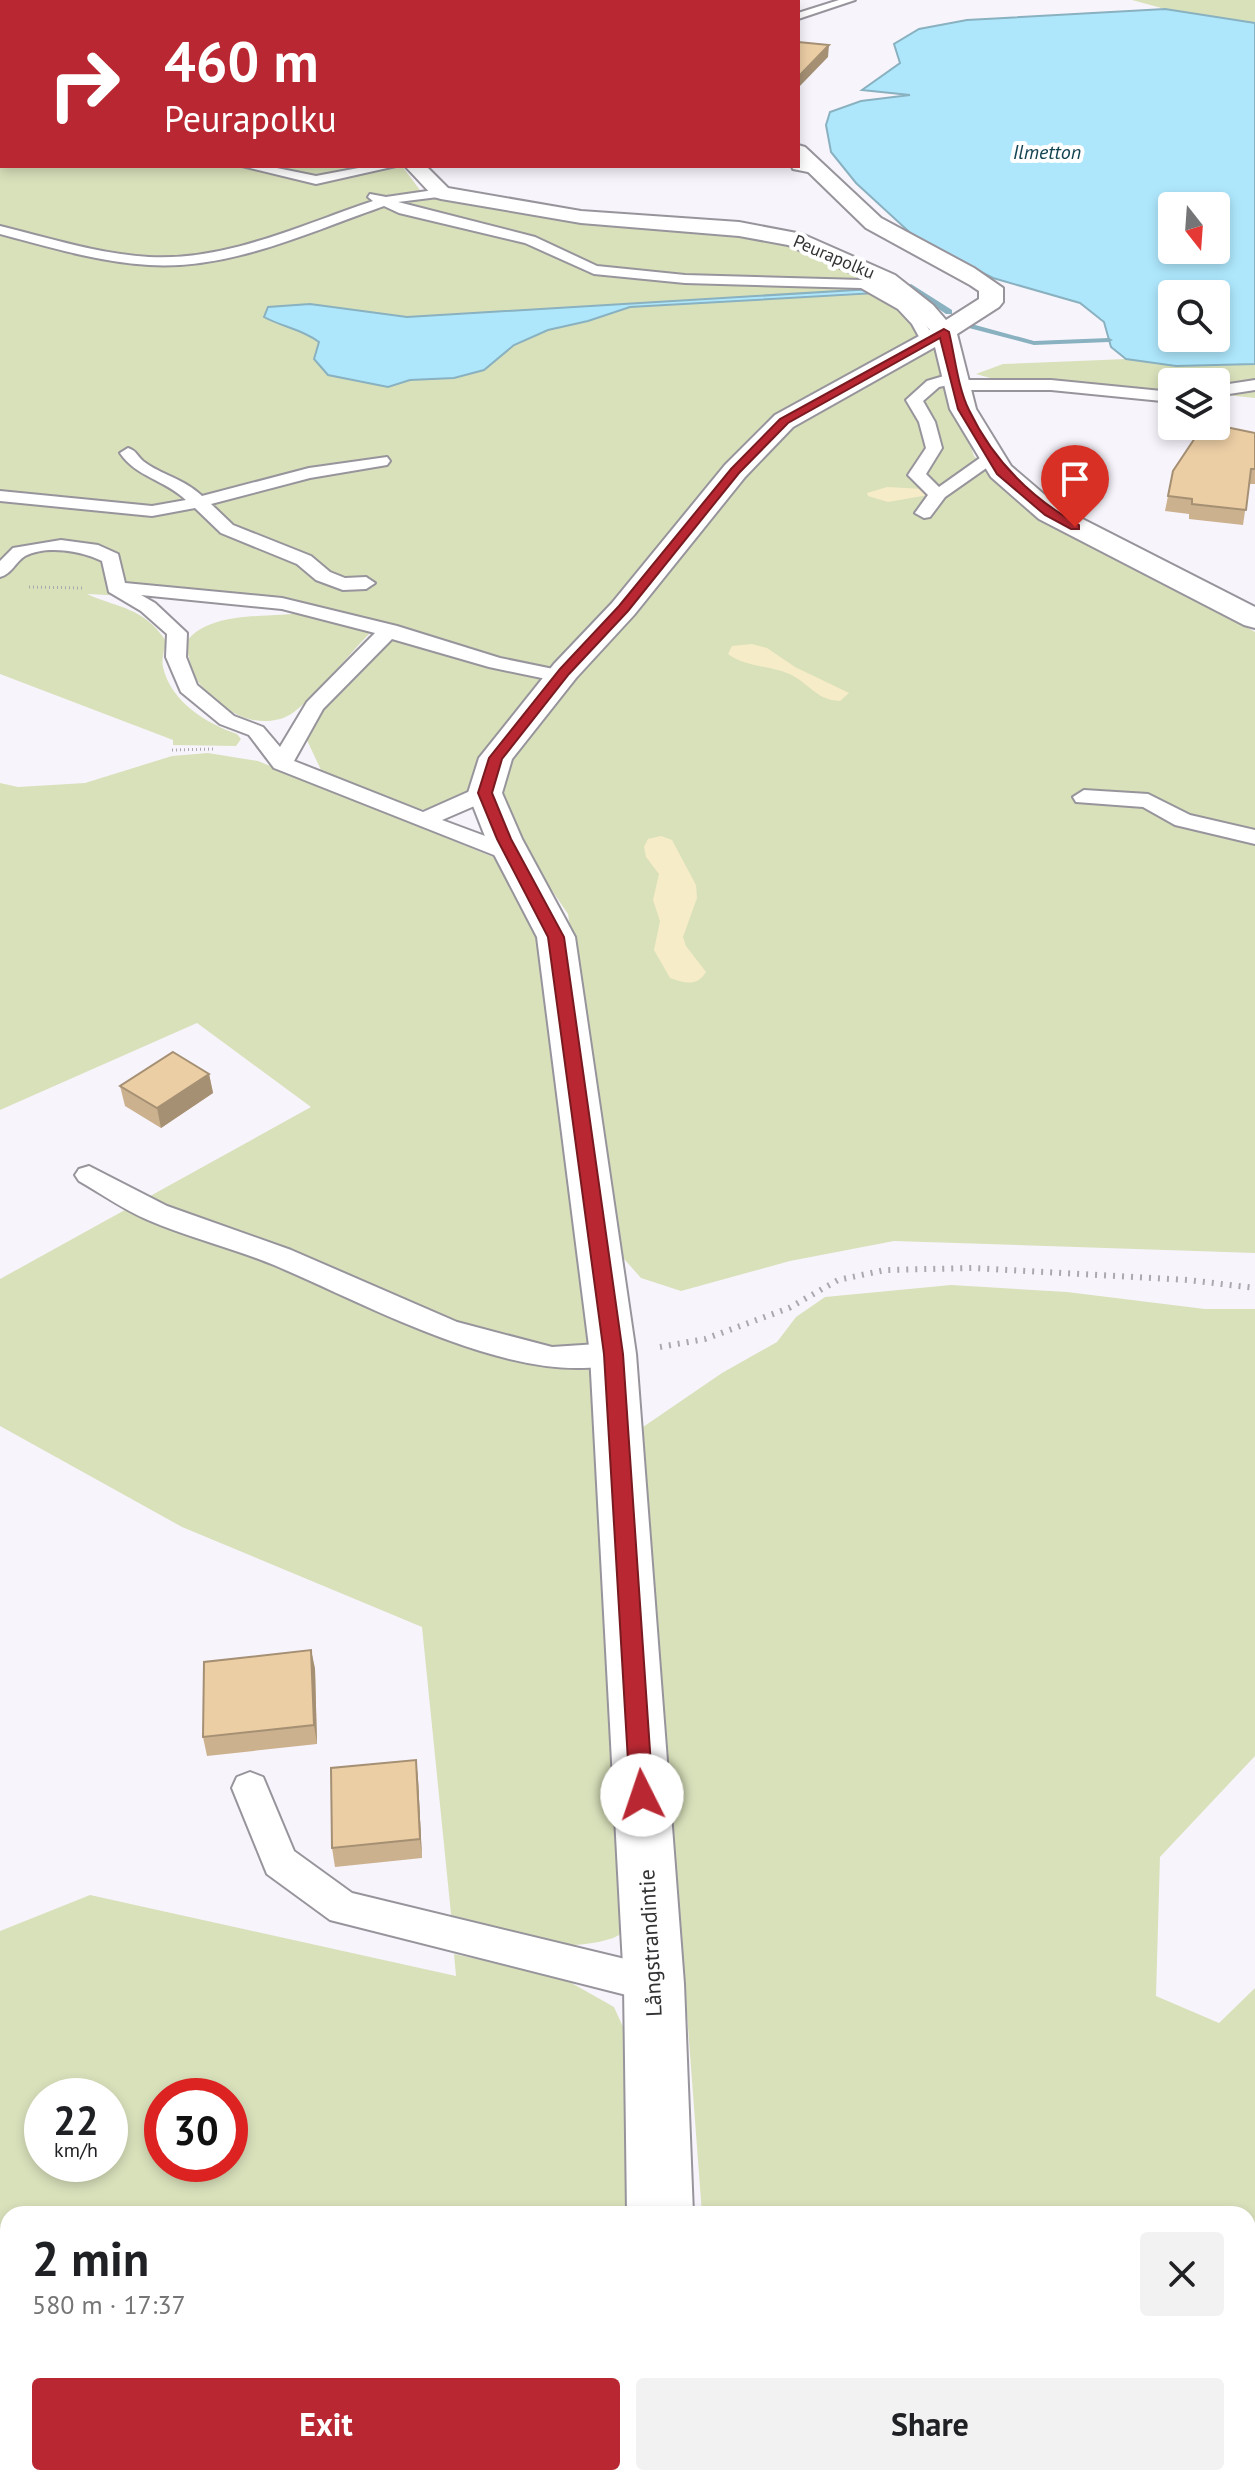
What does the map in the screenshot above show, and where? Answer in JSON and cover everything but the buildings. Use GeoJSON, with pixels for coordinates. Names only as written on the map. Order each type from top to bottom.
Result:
{"type":"FeatureCollection","features":[{"type":"Feature","properties":{"kind":"street"},"geometry":{"type":"LineString","coordinates":[[485,793],[496,758],[561,676],[623,609],[735,471],[784,421],[936,337],[991,302],[991,288],[885,231],[805,162]]}},
{"type":"Feature","properties":{"kind":"street"},"geometry":{"type":"LineString","coordinates":[[417,168],[441,193]]}},
{"type":"Feature","properties":{"kind":"street","name":"Peurapolku"},"geometry":{"type":"LineString","coordinates":[[441,193],[581,217],[739,229],[794,239],[893,284],[925,310],[936,337]]}},
{"type":"Feature","properties":{"kind":"street"},"geometry":{"type":"LineString","coordinates":[[936,337],[963,409],[1001,471],[1049,513],[1255,619]]}},
{"type":"Feature","properties":{"kind":"street","name":"Långstrandintie"},"geometry":{"type":"LineString","coordinates":[[485,793],[512,854],[556,937],[613,1354],[654,1984],[660,2206]]}},
{"type":"Feature","properties":{"kind":"lane"},"geometry":{"type":"LineString","coordinates":[[800,15],[850,0]]}},
{"type":"Feature","properties":{"kind":"lane"},"geometry":{"type":"LineString","coordinates":[[258,168],[345,189]]}},
{"type":"Feature","properties":{"kind":"lane"},"geometry":{"type":"LineString","coordinates":[[316,180],[379,168]]}},
{"type":"Feature","properties":{"kind":"lane"},"geometry":{"type":"LineString","coordinates":[[0,230],[112,257],[184,260],[284,238],[373,197],[441,193]]}},
{"type":"Feature","properties":{"kind":"lane"},"geometry":{"type":"LineString","coordinates":[[373,197],[404,210],[530,240],[594,270],[685,279],[893,284]]}},
{"type":"Feature","properties":{"kind":"lane"},"geometry":{"type":"LineString","coordinates":[[861,283],[890,295],[936,337]]}},
{"type":"Feature","properties":{"kind":"lane"},"geometry":{"type":"LineString","coordinates":[[937,494],[917,475],[934,448],[927,422],[914,400],[933,384],[955,381],[1051,385],[1158,396]]}},
{"type":"Feature","properties":{"kind":"lane"},"geometry":{"type":"LineString","coordinates":[[1230,389],[1255,385]]}},
{"type":"Feature","properties":{"kind":"lane"},"geometry":{"type":"LineString","coordinates":[[1230,404],[1240,405]]}},
{"type":"Feature","properties":{"kind":"lane"},"geometry":{"type":"LineString","coordinates":[[128,453],[136,464],[181,486],[227,529],[304,560],[323,576],[343,584],[366,583]]}},
{"type":"Feature","properties":{"kind":"lane"},"geometry":{"type":"LineString","coordinates":[[937,494],[947,492],[965,474],[993,457]]}},
{"type":"Feature","properties":{"kind":"lane"},"geometry":{"type":"LineString","coordinates":[[0,496],[152,511],[309,473],[381,461]]}},
{"type":"Feature","properties":{"kind":"lane"},"geometry":{"type":"LineString","coordinates":[[924,513],[937,494]]}},
{"type":"Feature","properties":{"kind":"lane"},"geometry":{"type":"LineString","coordinates":[[0,571],[19,552],[61,545],[92,549],[111,558],[116,588],[148,607],[177,633],[176,657],[188,688],[227,720],[256,731],[282,763],[512,854]]}},
{"type":"Feature","properties":{"kind":"lane"},"geometry":{"type":"LineString","coordinates":[[116,588],[222,595],[302,607],[390,630],[512,669],[561,676]]}},
{"type":"Feature","properties":{"kind":"lane"},"geometry":{"type":"LineString","coordinates":[[282,763],[314,706],[390,630]]}},
{"type":"Feature","properties":{"kind":"lane"},"geometry":{"type":"LineString","coordinates":[[256,731],[306,720]]}},
{"type":"Feature","properties":{"kind":"lane"},"geometry":{"type":"LineString","coordinates":[[423,820],[485,793]]}},
{"type":"Feature","properties":{"kind":"lane"},"geometry":{"type":"LineString","coordinates":[[1084,797],[1148,801],[1183,820],[1255,837]]}},
{"type":"Feature","properties":{"kind":"lane"},"geometry":{"type":"LineString","coordinates":[[89,1175],[157,1213],[281,1257],[449,1330],[552,1358],[613,1354]]}},
{"type":"Feature","properties":{"kind":"lane"},"geometry":{"type":"LineString","coordinates":[[250,1788],[280,1862],[343,1908],[654,1984]]}},
{"type":"Feature","properties":{"kind":"path"},"geometry":{"type":"LineString","coordinates":[[29,587],[116,588]]}},
{"type":"Feature","properties":{"kind":"path"},"geometry":{"type":"LineString","coordinates":[[613,1354],[705,1339],[789,1308],[838,1280],[885,1270],[972,1268],[1188,1280],[1255,1288]]}},
{"type":"Feature","properties":{"kind":"green space"},"geometry":{"type":"Polygon","coordinates":[[[1132,0],[1255,0],[1255,23],[1165,9],[1132,0]]]}},
{"type":"Feature","properties":{"kind":"green space"},"geometry":{"type":"Polygon","coordinates":[[[0,168],[404,168],[420,190],[432,197],[629,227],[726,233],[785,243],[855,273],[900,296],[932,328],[974,456],[1001,483],[1255,632],[1255,1253],[894,1241],[790,1261],[681,1291],[641,1278],[617,1251],[568,914],[506,823],[467,796],[448,806],[411,811],[332,781],[321,770],[305,736],[317,715],[386,640],[395,638],[371,632],[294,712],[277,720],[259,721],[232,712],[201,686],[193,673],[186,642],[210,624],[225,620],[306,612],[220,601],[87,594],[131,610],[149,621],[166,641],[163,664],[174,691],[191,710],[237,734],[241,739],[236,746],[173,745],[173,740],[0,674],[0,168]]]}},
{"type":"Feature","properties":{"kind":"green space"},"geometry":{"type":"Polygon","coordinates":[[[1126,359],[1176,366],[1255,364],[1255,398],[1230,395],[1230,368],[1158,368],[1158,389],[1001,381],[976,374],[1003,364],[1126,359]]]}},
{"type":"Feature","properties":{"kind":"green space"},"geometry":{"type":"Polygon","coordinates":[[[208,753],[258,761],[503,861],[538,934],[602,1350],[636,1923],[613,1938],[571,1945],[551,1944],[452,1924],[422,1627],[182,1527],[0,1426],[0,1279],[311,1107],[197,1023],[0,1110],[0,783],[18,787],[85,783],[172,756],[208,753]]]}},
{"type":"Feature","properties":{"kind":"green space"},"geometry":{"type":"Polygon","coordinates":[[[951,1285],[1067,1292],[1205,1309],[1255,1309],[1255,1756],[1160,1857],[1156,1996],[1219,2023],[1255,1988],[1255,2206],[701,2206],[643,1427],[722,1373],[777,1342],[796,1317],[825,1297],[951,1285]]]}},
{"type":"Feature","properties":{"kind":"green space"},"geometry":{"type":"Polygon","coordinates":[[[90,1895],[456,1976],[454,1954],[561,1977],[614,2007],[642,2069],[651,2206],[0,2206],[0,1931],[90,1895]]]}},
{"type":"Feature","properties":{"kind":"sand"},"geometry":{"type":"Polygon","coordinates":[[[887,487],[924,489],[928,495],[888,502],[868,496],[867,493],[887,487]]]}},
{"type":"Feature","properties":{"kind":"sand"},"geometry":{"type":"Polygon","coordinates":[[[752,644],[767,648],[795,667],[849,693],[840,701],[831,700],[787,673],[728,654],[732,646],[752,644]]]}},
{"type":"Feature","properties":{"kind":"sand"},"geometry":{"type":"Polygon","coordinates":[[[661,836],[672,840],[696,885],[697,898],[683,937],[686,946],[706,972],[695,982],[670,978],[654,950],[660,921],[653,900],[659,874],[646,857],[644,847],[648,839],[661,836]]]}},
{"type":"Feature","properties":{"kind":"water","name":"Ilmetton"},"geometry":{"type":"Polygon","coordinates":[[[1165,9],[1255,23],[1255,364],[1176,366],[1126,359],[1111,347],[1104,322],[1080,303],[993,278],[919,241],[856,183],[831,152],[826,125],[830,112],[861,101],[910,95],[862,90],[900,63],[894,44],[919,29],[967,20],[1165,9]]]}},
{"type":"Feature","properties":{"kind":"water"},"geometry":{"type":"Polygon","coordinates":[[[872,289],[877,293],[630,307],[548,330],[514,345],[484,370],[454,378],[410,380],[388,387],[328,375],[314,359],[319,342],[264,317],[268,307],[310,304],[407,317],[872,289]]]}},
{"type":"Feature","properties":{"kind":"waterway"},"geometry":{"type":"LineString","coordinates":[[911,286],[949,312]]}},
{"type":"Feature","properties":{"kind":"waterway"},"geometry":{"type":"LineString","coordinates":[[968,325],[1034,343],[1109,340]]}},
{"type":"Feature","properties":{"kind":"route"},"geometry":{"type":"LineString","coordinates":[[642,1795],[613,1354],[556,937],[504,839],[485,793],[496,758],[565,671],[623,609],[735,471],[784,421],[944,332],[963,409],[1001,471],[1049,513],[1075,527]]}}]}
